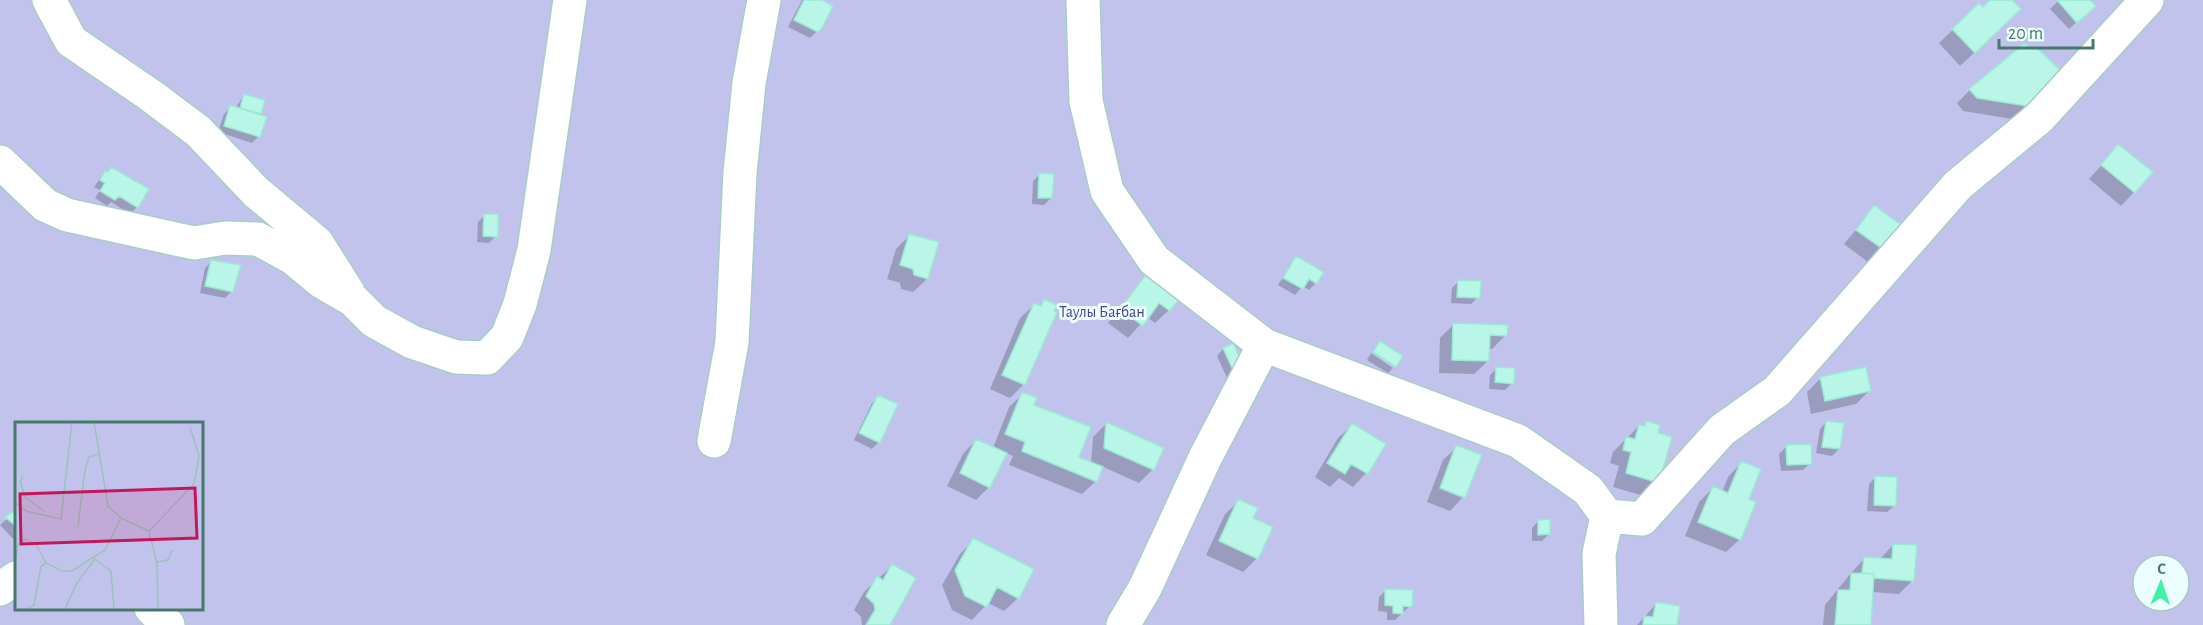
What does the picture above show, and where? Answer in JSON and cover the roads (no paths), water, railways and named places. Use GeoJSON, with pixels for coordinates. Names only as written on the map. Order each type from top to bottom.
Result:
{"type":"FeatureCollection","features":[{"type":"Feature","properties":{"kind":"street"},"geometry":{"type":"LineString","coordinates":[[49,0],[71,41],[198,131],[256,192],[317,243],[353,300],[374,321],[412,342],[456,357],[487,358],[507,337],[520,304],[534,250],[570,0]]}},
{"type":"Feature","properties":{"kind":"street"},"geometry":{"type":"LineString","coordinates":[[714,441],[732,342],[740,173],[749,83],[764,0]]}},
{"type":"Feature","properties":{"kind":"street"},"geometry":{"type":"LineString","coordinates":[[1083,0],[1086,101],[1107,191],[1154,260],[1264,345],[1518,441],[1588,490],[1607,516],[1599,554],[1601,625]]}},
{"type":"Feature","properties":{"kind":"street"},"geometry":{"type":"LineString","coordinates":[[1607,516],[1642,519],[1722,430],[1777,391],[1958,184],[2039,118],[2147,0]]}},
{"type":"Feature","properties":{"kind":"street"},"geometry":{"type":"LineString","coordinates":[[0,162],[45,205],[66,215],[194,243],[225,238],[258,239],[293,258],[322,282],[353,300]]}},
{"type":"Feature","properties":{"kind":"street"},"geometry":{"type":"LineString","coordinates":[[1123,625],[1145,588],[1205,458],[1264,345]]}},
{"type":"Feature","properties":{"kind":"street"},"geometry":{"type":"LineString","coordinates":[[0,589],[15,579]]}},
{"type":"Feature","properties":{"kind":"street"},"geometry":{"type":"LineString","coordinates":[[152,610],[168,625]]}},
{"type":"Feature","properties":{"kind":"park label","name":"Таулы Бағбан"},"geometry":{"type":"Point","coordinates":[1102,312]}}]}
